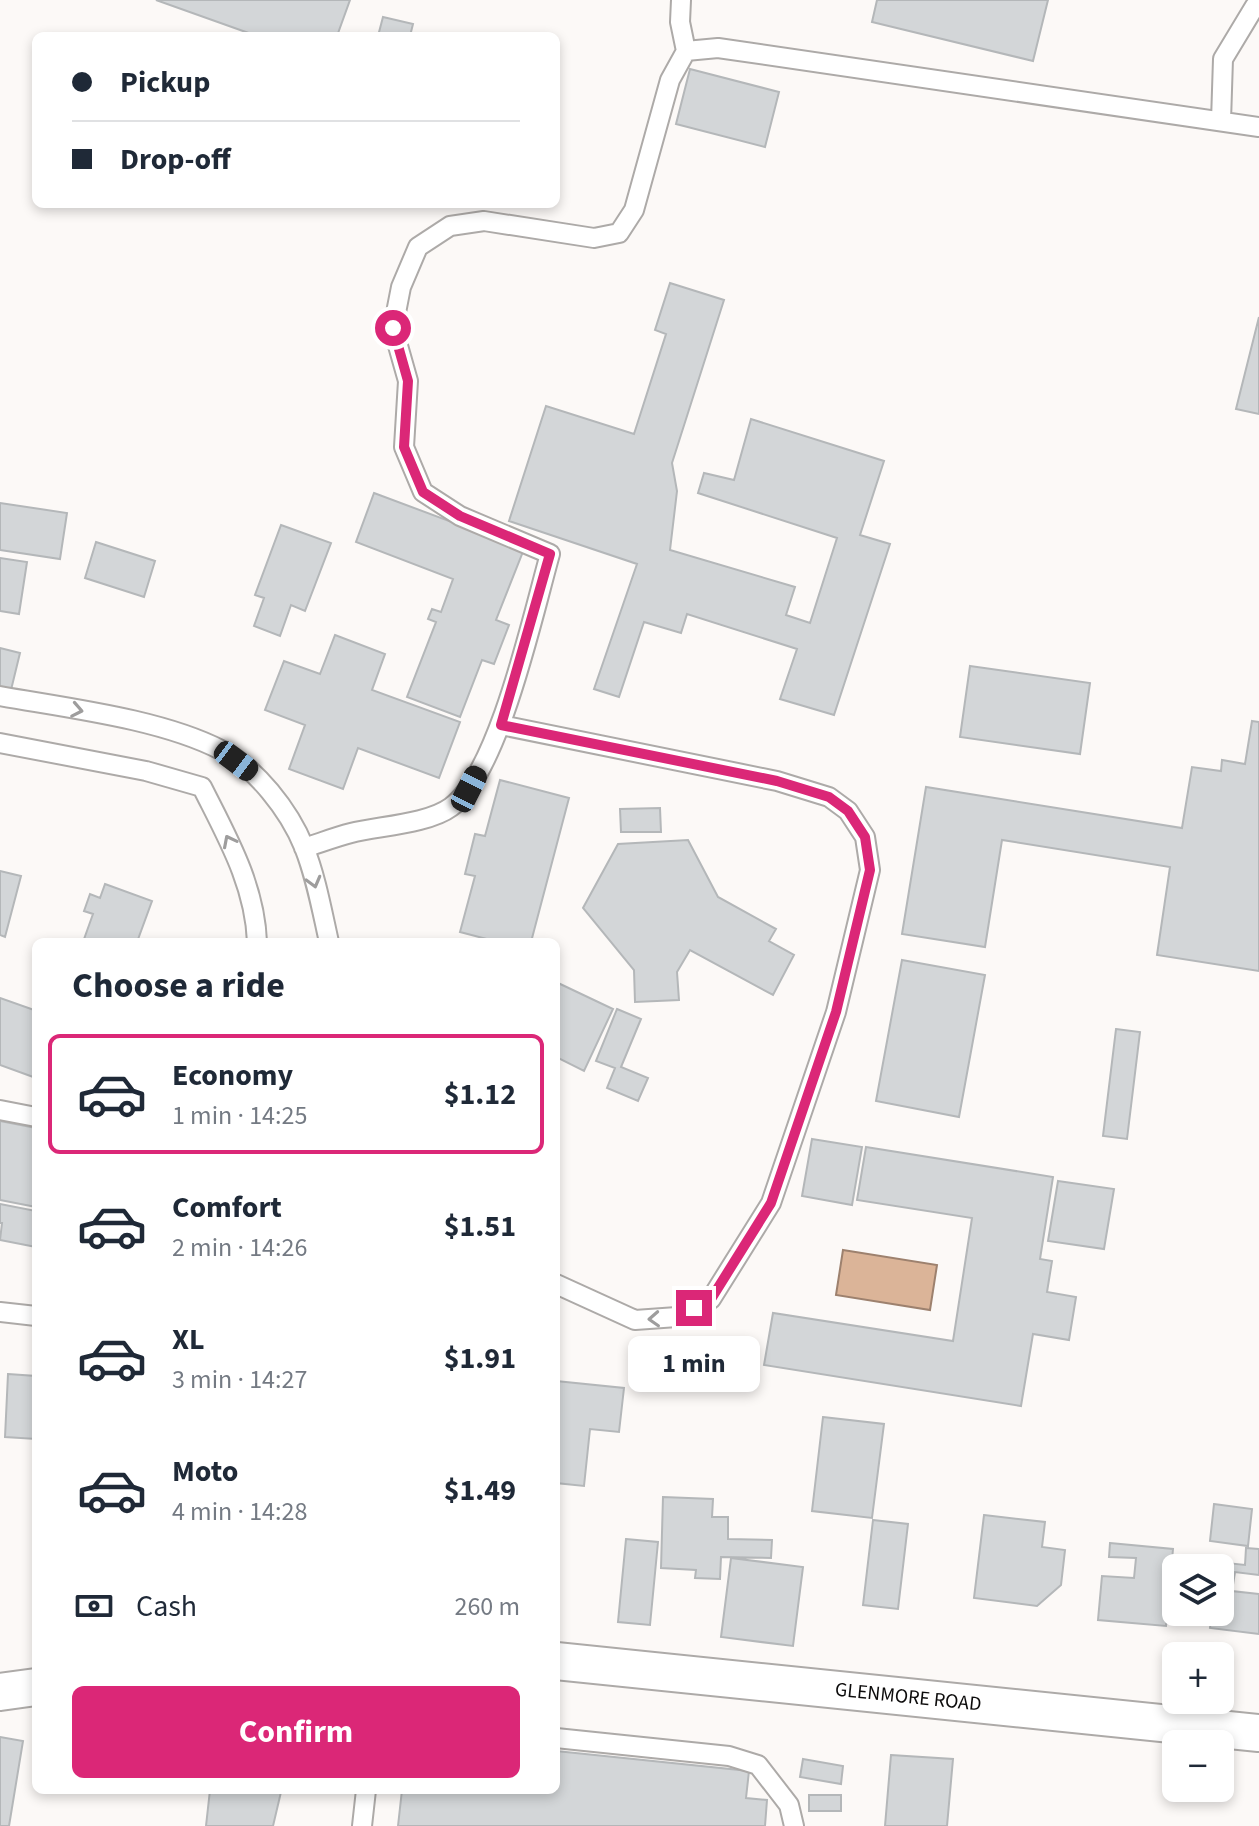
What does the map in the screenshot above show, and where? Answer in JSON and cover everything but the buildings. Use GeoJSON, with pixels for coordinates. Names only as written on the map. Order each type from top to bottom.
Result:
{"type":"FeatureCollection","features":[{"type":"Feature","properties":{"kind":"street","name":"GLENMORE ROAD"},"geometry":{"type":"LineString","coordinates":[[560,1661],[1259,1733]]}},
{"type":"Feature","properties":{"kind":"street"},"geometry":{"type":"LineString","coordinates":[[0,1692],[32,1688]]}},
{"type":"Feature","properties":{"kind":"lane"},"geometry":{"type":"LineString","coordinates":[[304,848],[352,832],[409,822],[450,809],[469,789],[501,725],[550,554],[460,516],[423,492],[404,447],[408,381],[393,328],[401,287],[418,247],[450,226],[484,221],[594,238],[619,233],[634,210],[670,80],[686,51],[680,22],[681,0]]}},
{"type":"Feature","properties":{"kind":"lane"},"geometry":{"type":"LineString","coordinates":[[1221,121],[1223,59],[1259,3]]}},
{"type":"Feature","properties":{"kind":"lane"},"geometry":{"type":"LineString","coordinates":[[686,51],[718,48],[1259,127]]}},
{"type":"Feature","properties":{"kind":"lane"},"geometry":{"type":"LineString","coordinates":[[0,696],[180,733],[223,751],[248,770],[294,827],[304,848],[328,938]]}},
{"type":"Feature","properties":{"kind":"lane"},"geometry":{"type":"LineString","coordinates":[[501,725],[777,781],[829,797],[848,811],[865,837],[870,870],[836,1012],[771,1203],[711,1299],[677,1317],[635,1320],[560,1286]]}},
{"type":"Feature","properties":{"kind":"lane"},"geometry":{"type":"LineString","coordinates":[[0,743],[146,771],[202,787],[241,865],[256,917],[257,938]]}},
{"type":"Feature","properties":{"kind":"lane"},"geometry":{"type":"LineString","coordinates":[[0,1110],[32,1116]]}},
{"type":"Feature","properties":{"kind":"lane"},"geometry":{"type":"LineString","coordinates":[[0,1312],[32,1316]]}},
{"type":"Feature","properties":{"kind":"lane"},"geometry":{"type":"LineString","coordinates":[[560,1738],[729,1756],[758,1765],[789,1805],[794,1826]]}},
{"type":"Feature","properties":{"kind":"lane"},"geometry":{"type":"LineString","coordinates":[[362,1826],[366,1794]]}},
{"type":"Feature","properties":{"kind":"shaded area"},"geometry":{"type":"Polygon","coordinates":[[[843,1250],[937,1265],[930,1310],[836,1295],[843,1250]]]}},
{"type":"Feature","properties":{"kind":"route"},"geometry":{"type":"LineString","coordinates":[[393,328],[408,381],[404,447],[423,492],[460,516],[550,554],[501,725],[804,789],[829,797],[848,811],[865,837],[870,870],[836,1012],[771,1203],[711,1299],[694,1308]]}}]}
